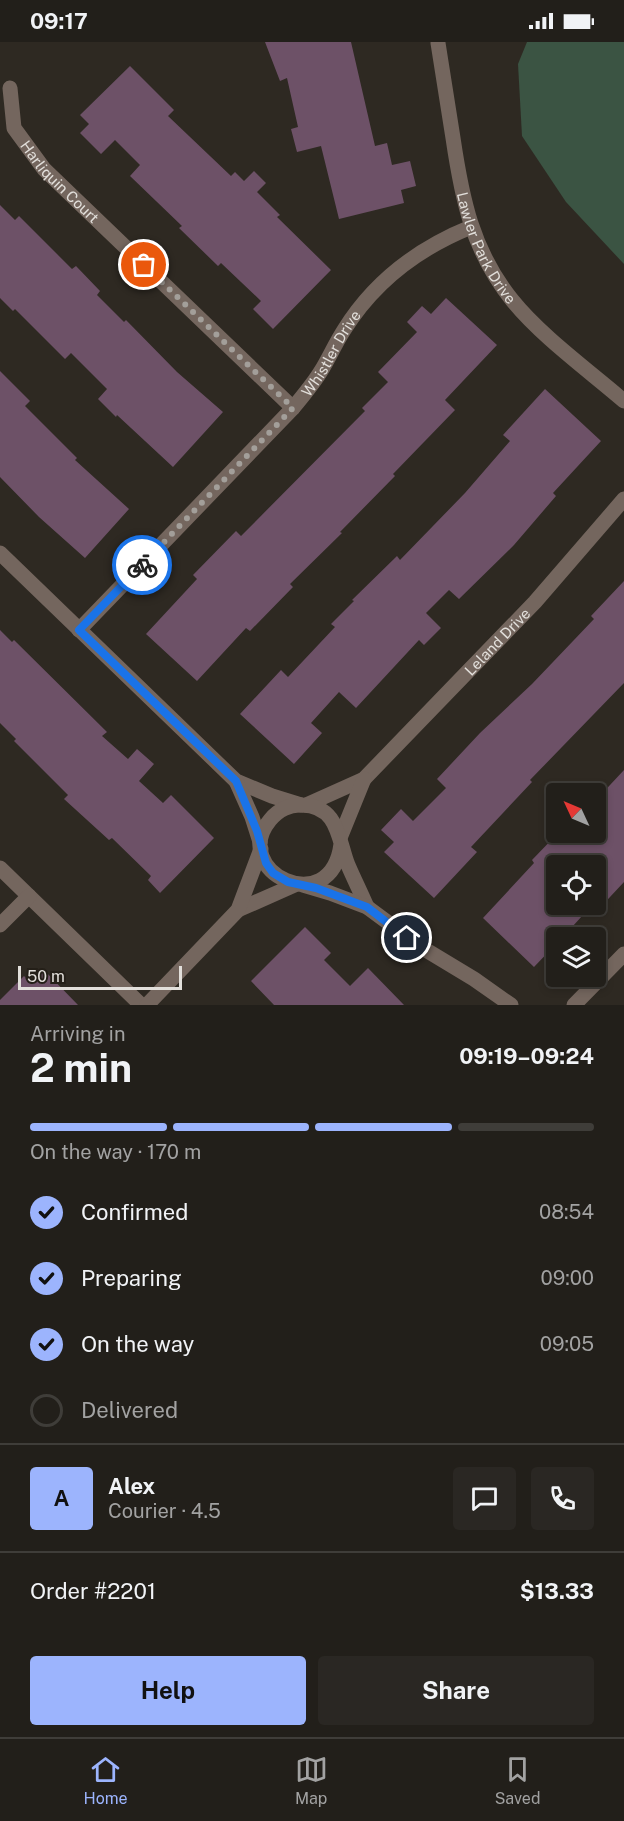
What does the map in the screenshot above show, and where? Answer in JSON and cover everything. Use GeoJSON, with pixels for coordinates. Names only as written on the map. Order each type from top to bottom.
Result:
{"type":"FeatureCollection","features":[{"type":"Feature","properties":{"kind":"street","name":"Lawler Park Drive"},"geometry":{"type":"LineString","coordinates":[[438,43],[460,182],[471,227],[489,266],[513,301],[543,332],[624,401]]}},
{"type":"Feature","properties":{"kind":"street","name":"Harliquin Court"},"geometry":{"type":"LineString","coordinates":[[10,88],[14,128],[44,169],[293,408]]}},
{"type":"Feature","properties":{"kind":"street","name":"Whistler Drive"},"geometry":{"type":"LineString","coordinates":[[79,630],[293,408],[321,372],[344,330],[372,292],[389,276],[428,247],[471,227]]}},
{"type":"Feature","properties":{"kind":"street","name":"Leland Drive"},"geometry":{"type":"LineString","coordinates":[[304,805],[364,779],[535,602],[624,499]]}},
{"type":"Feature","properties":{"kind":"street"},"geometry":{"type":"LineString","coordinates":[[0,553],[236,781],[279,799],[321,810],[330,817],[337,827],[340,841],[367,907]]}},
{"type":"Feature","properties":{"kind":"street","name":"Leland Drive"},"geometry":{"type":"LineString","coordinates":[[340,841],[364,779]]}},
{"type":"Feature","properties":{"kind":"street"},"geometry":{"type":"LineString","coordinates":[[236,781],[252,818],[266,863],[273,873],[283,880],[330,892],[367,907],[421,947],[474,979],[511,1005]]}},
{"type":"Feature","properties":{"kind":"street"},"geometry":{"type":"LineString","coordinates":[[238,910],[266,827],[273,817],[288,807],[304,805]]}},
{"type":"Feature","properties":{"kind":"street"},"geometry":{"type":"LineString","coordinates":[[147,1005],[238,910],[299,884],[313,882],[328,873],[338,859],[340,841]]}},
{"type":"Feature","properties":{"kind":"street"},"geometry":{"type":"LineString","coordinates":[[0,868],[141,1005]]}},
{"type":"Feature","properties":{"kind":"street"},"geometry":{"type":"LineString","coordinates":[[0,925],[29,896]]}},
{"type":"Feature","properties":{"kind":"street"},"geometry":{"type":"LineString","coordinates":[[574,1005],[624,954]]}},
{"type":"Feature","properties":{"kind":"green space"},"geometry":{"type":"Polygon","coordinates":[[[527,42],[624,42],[624,264],[566,202],[522,136],[518,64],[527,42]]]}},
{"type":"Feature","properties":{"kind":"building"},"geometry":{"type":"Polygon","coordinates":[[[265,42],[351,42],[375,146],[387,143],[392,165],[410,161],[416,186],[401,190],[404,203],[339,219],[321,146],[297,152],[291,129],[298,127],[287,78],[280,81],[265,42]]]}},
{"type":"Feature","properties":{"kind":"building"},"geometry":{"type":"Polygon","coordinates":[[[130,66],[174,110],[168,116],[231,176],[235,172],[244,181],[254,171],[266,183],[257,192],[280,215],[277,217],[331,270],[273,329],[253,309],[261,301],[221,263],[218,266],[179,228],[182,226],[130,176],[140,165],[115,140],[101,154],[80,133],[89,124],[80,115],[130,66]]]}},
{"type":"Feature","properties":{"kind":"building"},"geometry":{"type":"Polygon","coordinates":[[[0,205],[15,220],[19,216],[72,269],[76,266],[100,291],[97,295],[124,322],[126,320],[177,372],[223,412],[173,467],[98,399],[107,389],[71,353],[65,359],[15,309],[13,311],[0,298],[0,205]]]}},
{"type":"Feature","properties":{"kind":"building"},"geometry":{"type":"Polygon","coordinates":[[[446,298],[497,345],[445,400],[455,410],[393,474],[395,476],[340,532],[342,533],[290,584],[293,587],[250,631],[246,628],[197,681],[146,634],[197,579],[193,575],[236,531],[241,536],[365,411],[362,408],[388,382],[378,372],[417,332],[407,322],[422,306],[431,314],[446,298]]]}},
{"type":"Feature","properties":{"kind":"building"},"geometry":{"type":"Polygon","coordinates":[[[0,371],[30,401],[25,406],[77,458],[75,460],[129,509],[85,558],[39,517],[0,477],[0,371]]]}},
{"type":"Feature","properties":{"kind":"building"},"geometry":{"type":"Polygon","coordinates":[[[545,389],[601,441],[553,493],[556,496],[514,545],[459,599],[449,590],[426,613],[441,628],[424,645],[419,640],[356,708],[339,692],[311,723],[322,733],[294,764],[240,714],[281,670],[288,677],[335,627],[331,624],[354,601],[352,600],[397,556],[400,560],[465,493],[510,441],[503,435],[545,389]]]}},
{"type":"Feature","properties":{"kind":"building"},"geometry":{"type":"Polygon","coordinates":[[[624,581],[624,683],[530,780],[532,782],[471,847],[477,852],[434,898],[384,852],[394,842],[381,830],[401,809],[413,821],[446,788],[437,779],[594,619],[591,616],[624,581]]]}},
{"type":"Feature","properties":{"kind":"building"},"geometry":{"type":"Polygon","coordinates":[[[0,630],[12,642],[14,640],[107,732],[102,736],[128,759],[137,749],[154,764],[139,781],[163,803],[171,795],[214,838],[160,893],[148,880],[151,876],[112,838],[109,840],[64,799],[68,795],[14,741],[16,739],[0,723],[0,630]]]}},
{"type":"Feature","properties":{"kind":"building"},"geometry":{"type":"Polygon","coordinates":[[[624,770],[624,882],[606,901],[606,855],[546,855],[546,915],[583,915],[572,927],[546,927],[546,954],[534,967],[483,918],[534,863],[532,860],[548,843],[606,843],[606,789],[624,770]]]}},
{"type":"Feature","properties":{"kind":"building"},"geometry":{"type":"Polygon","coordinates":[[[305,927],[331,953],[324,960],[350,986],[368,968],[404,1005],[274,1005],[251,981],[305,927]]]}},
{"type":"Feature","properties":{"kind":"building"},"geometry":{"type":"Polygon","coordinates":[[[43,969],[78,1005],[0,1005],[0,1000],[24,976],[30,982],[43,969]]]}},
{"type":"Feature","properties":{"kind":"way so far"},"geometry":{"type":"LineString","coordinates":[[142,565],[293,408],[144,265]]}},
{"type":"Feature","properties":{"kind":"route"},"geometry":{"type":"LineString","coordinates":[[142,565],[79,630],[236,781],[257,831],[266,863],[273,873],[288,882],[330,892],[367,907],[407,938]]}}]}
